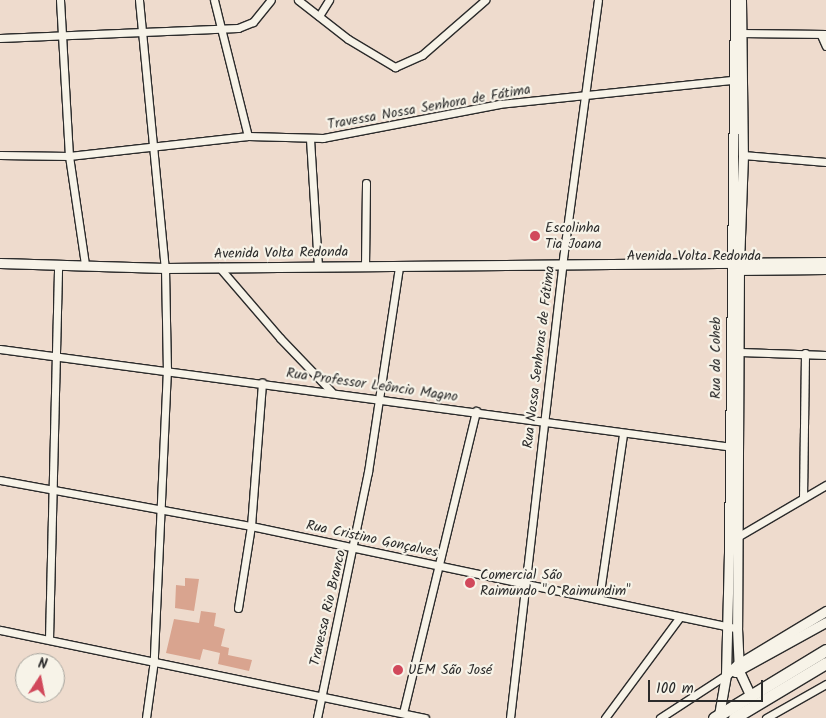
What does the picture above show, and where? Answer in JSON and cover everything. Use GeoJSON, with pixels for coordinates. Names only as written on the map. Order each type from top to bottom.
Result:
{"type":"FeatureCollection","features":[{"type":"Feature","properties":{"kind":"highway"},"geometry":{"type":"LineString","coordinates":[[716,717],[826,650]]}},
{"type":"Feature","properties":{"kind":"highway"},"geometry":{"type":"LineString","coordinates":[[734,718],[826,663]]}},
{"type":"Feature","properties":{"kind":"street"},"geometry":{"type":"LineString","coordinates":[[60,0],[69,156],[85,264]]}},
{"type":"Feature","properties":{"kind":"street"},"geometry":{"type":"LineString","coordinates":[[139,0],[165,268],[167,369],[154,660],[146,718]]}},
{"type":"Feature","properties":{"kind":"street"},"geometry":{"type":"LineString","coordinates":[[214,0],[248,136]]}},
{"type":"Feature","properties":{"kind":"street"},"geometry":{"type":"LineString","coordinates":[[0,38],[222,30],[253,22],[271,0]]}},
{"type":"Feature","properties":{"kind":"street"},"geometry":{"type":"LineString","coordinates":[[298,0],[395,67],[422,55],[485,0]]}},
{"type":"Feature","properties":{"kind":"street"},"geometry":{"type":"LineString","coordinates":[[319,16],[329,0]]}},
{"type":"Feature","properties":{"kind":"street","name":"Rua Nossa Senhoras de Fátima"},"geometry":{"type":"LineString","coordinates":[[510,718],[562,266],[598,0]]}},
{"type":"Feature","properties":{"kind":"street","name":"Rua da Coheb"},"geometry":{"type":"LineString","coordinates":[[734,0],[735,267],[740,352],[737,628],[739,668],[751,696]]}},
{"type":"Feature","properties":{"kind":"street","name":"Rua da Coheb"},"geometry":{"type":"LineString","coordinates":[[716,717],[726,675],[729,447],[735,267],[743,155],[741,0]]}},
{"type":"Feature","properties":{"kind":"street"},"geometry":{"type":"LineString","coordinates":[[740,34],[823,34],[826,46]]}},
{"type":"Feature","properties":{"kind":"street","name":"Travessa Nossa Senhora de Fátima"},"geometry":{"type":"LineString","coordinates":[[0,155],[69,156],[248,136],[310,139],[365,132],[499,104],[734,80]]}},
{"type":"Feature","properties":{"kind":"street"},"geometry":{"type":"LineString","coordinates":[[310,139],[318,266]]}},
{"type":"Feature","properties":{"kind":"street"},"geometry":{"type":"LineString","coordinates":[[743,155],[826,162]]}},
{"type":"Feature","properties":{"kind":"street"},"geometry":{"type":"LineString","coordinates":[[365,266],[366,184]]}},
{"type":"Feature","properties":{"kind":"street","name":"Avenida Volta Redonda"},"geometry":{"type":"LineString","coordinates":[[735,267],[826,262]]}},
{"type":"Feature","properties":{"kind":"street","name":"Avenida Volta Redonda"},"geometry":{"type":"LineString","coordinates":[[0,264],[85,264],[165,268],[562,266],[826,268]]}},
{"type":"Feature","properties":{"kind":"street"},"geometry":{"type":"LineString","coordinates":[[49,638],[58,264]]}},
{"type":"Feature","properties":{"kind":"street","name":"Travessa Rio Branco"},"geometry":{"type":"LineString","coordinates":[[317,718],[354,547],[380,399],[399,266]]}},
{"type":"Feature","properties":{"kind":"street"},"geometry":{"type":"LineString","coordinates":[[219,267],[280,338],[331,391]]}},
{"type":"Feature","properties":{"kind":"street","name":"Rua Professor Leôncio Magno"},"geometry":{"type":"LineString","coordinates":[[0,349],[331,391],[623,434],[740,447]]}},
{"type":"Feature","properties":{"kind":"street"},"geometry":{"type":"LineString","coordinates":[[740,352],[826,355]]}},
{"type":"Feature","properties":{"kind":"street"},"geometry":{"type":"LineString","coordinates":[[803,498],[805,353]]}},
{"type":"Feature","properties":{"kind":"street"},"geometry":{"type":"LineString","coordinates":[[238,608],[251,526],[262,382]]}},
{"type":"Feature","properties":{"kind":"street"},"geometry":{"type":"LineString","coordinates":[[403,713],[476,411]]}},
{"type":"Feature","properties":{"kind":"street"},"geometry":{"type":"LineString","coordinates":[[599,600],[623,434]]}},
{"type":"Feature","properties":{"kind":"street","name":"Rua Cristino Gonçalves"},"geometry":{"type":"LineString","coordinates":[[0,480],[251,526],[679,618],[737,628]]}},
{"type":"Feature","properties":{"kind":"street"},"geometry":{"type":"LineString","coordinates":[[739,536],[826,485]]}},
{"type":"Feature","properties":{"kind":"street"},"geometry":{"type":"LineString","coordinates":[[739,668],[826,611]]}},
{"type":"Feature","properties":{"kind":"street"},"geometry":{"type":"LineString","coordinates":[[605,718],[679,618]]}},
{"type":"Feature","properties":{"kind":"street"},"geometry":{"type":"LineString","coordinates":[[660,718],[726,675],[826,622]]}},
{"type":"Feature","properties":{"kind":"street"},"geometry":{"type":"LineString","coordinates":[[0,630],[49,638],[425,718]]}},
{"type":"Feature","properties":{"kind":"street"},"geometry":{"type":"LineString","coordinates":[[766,718],[826,684]]}},
{"type":"Feature","properties":{"kind":"building"},"geometry":{"type":"Polygon","coordinates":[[[185,578],[199,579],[194,611],[175,608],[176,585],[185,586],[185,578]]]}},
{"type":"Feature","properties":{"kind":"building"},"geometry":{"type":"Polygon","coordinates":[[[201,611],[216,613],[214,626],[225,629],[221,646],[229,648],[228,655],[252,660],[249,671],[218,664],[220,653],[203,649],[200,660],[166,653],[174,619],[199,623],[201,611]]]}},
{"type":"Feature","properties":{"kind":"place","name":"Escolinha Tia Joana"},"geometry":{"type":"Point","coordinates":[535,236]}},
{"type":"Feature","properties":{"kind":"place","name":"Comercial São Raimundo \"O Raimundim\""},"geometry":{"type":"Point","coordinates":[470,583]}},
{"type":"Feature","properties":{"kind":"place","name":"UEM São José"},"geometry":{"type":"Point","coordinates":[398,670]}}]}
